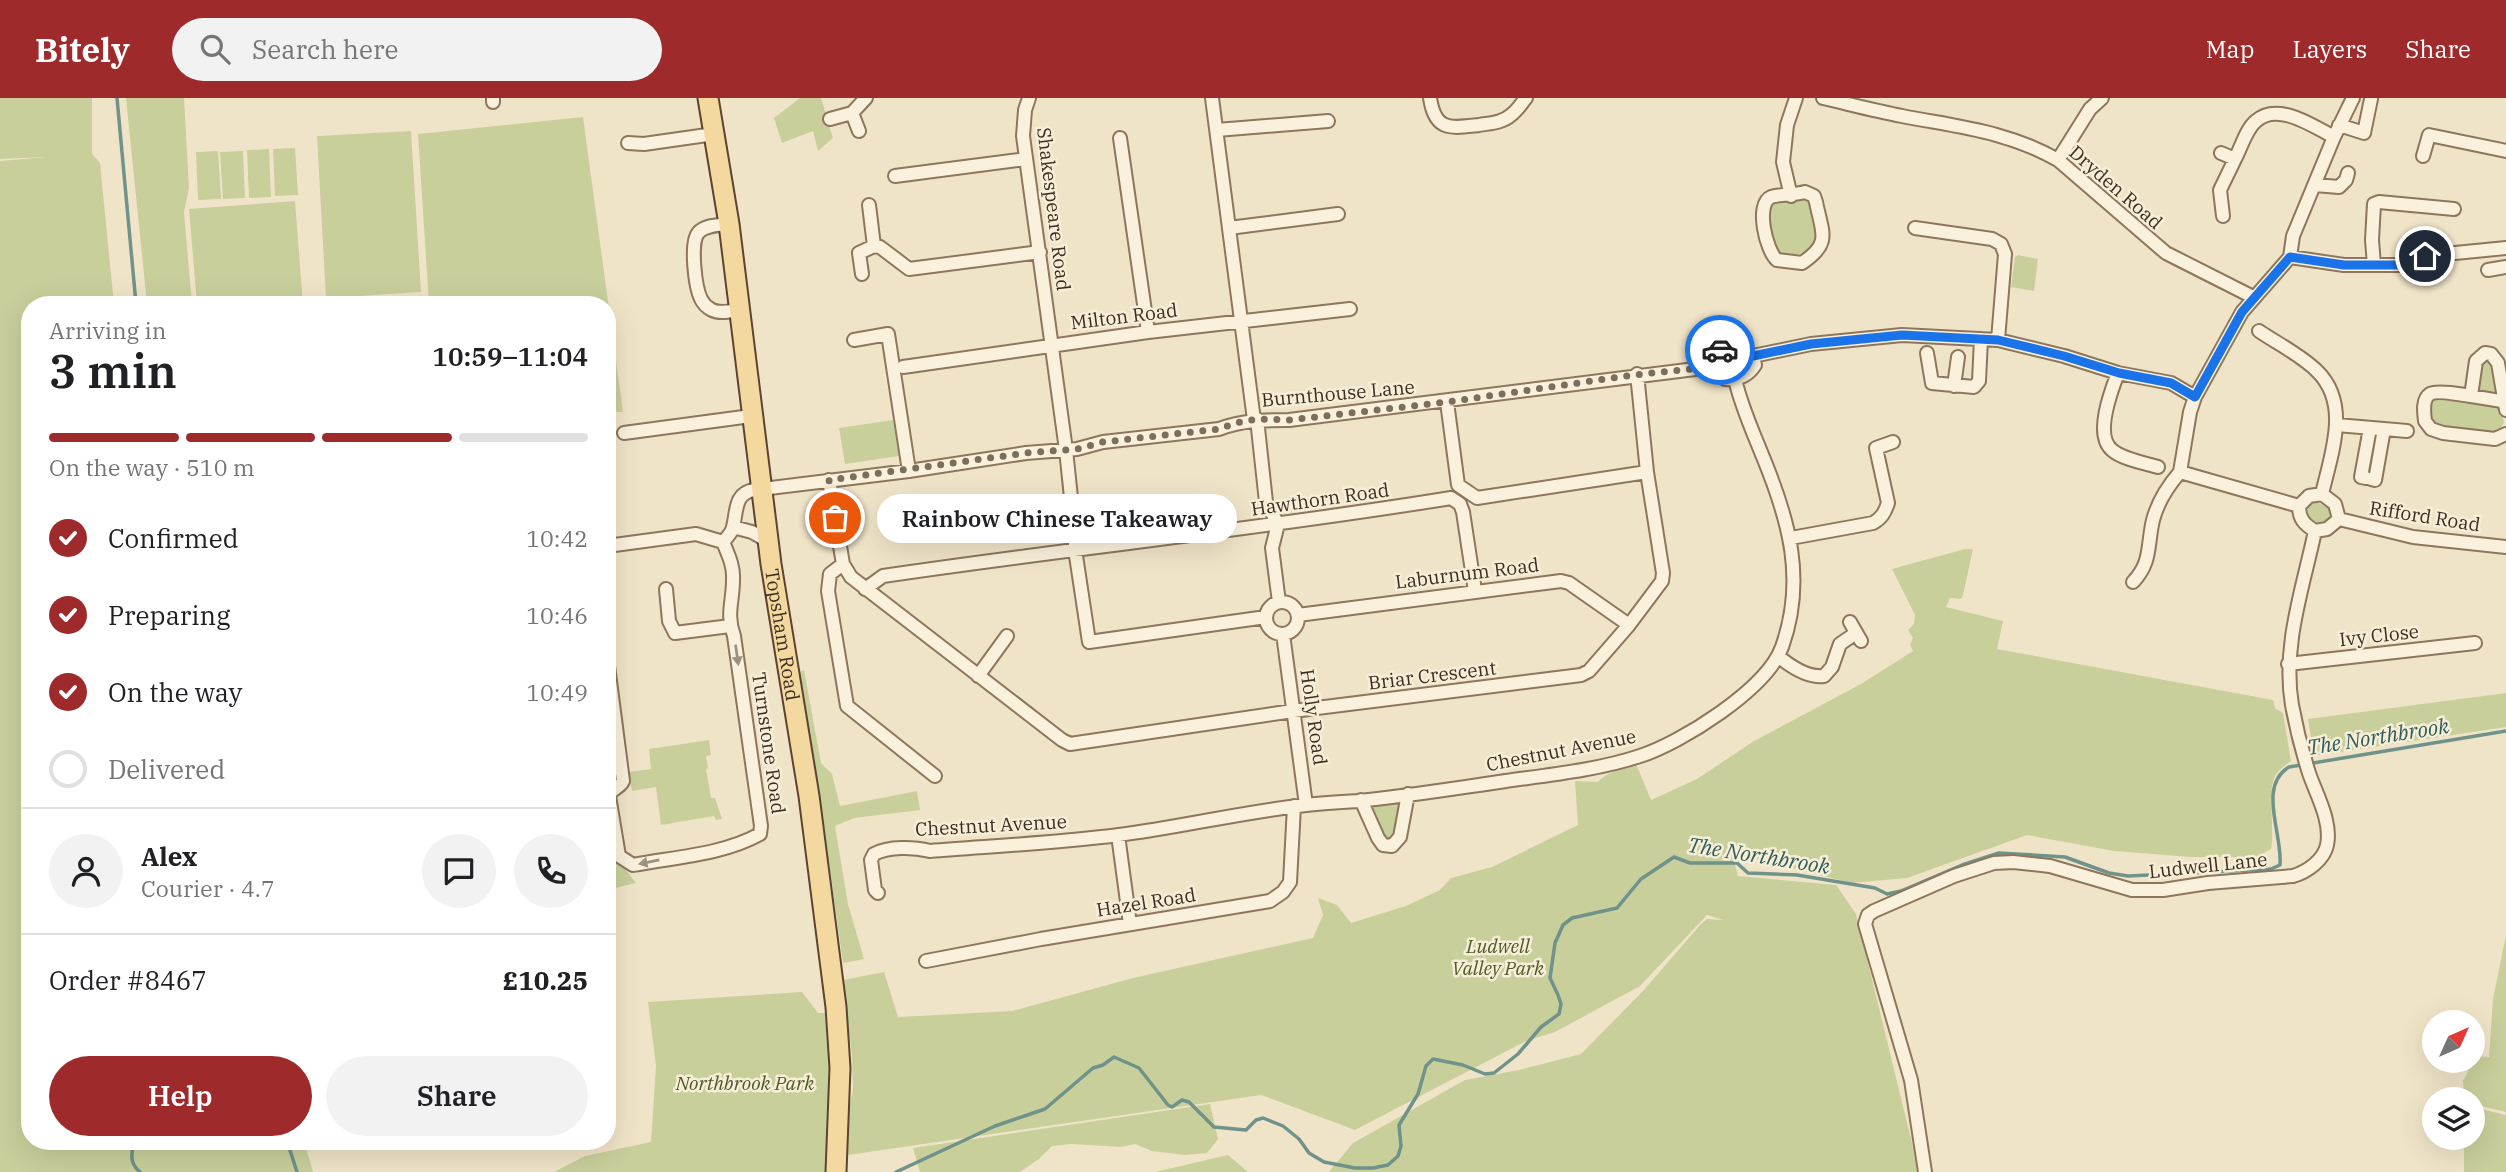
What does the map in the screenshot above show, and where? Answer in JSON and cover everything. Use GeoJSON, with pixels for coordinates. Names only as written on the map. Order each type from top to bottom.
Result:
{"type":"FeatureCollection","features":[{"type":"Feature","properties":{"kind":"main road","name":"Topsham Road"},"geometry":{"type":"LineString","coordinates":[[708,98],[729,224],[768,541],[809,796],[836,1007],[840,1068],[836,1172]]}},
{"type":"Feature","properties":{"kind":"street"},"geometry":{"type":"LineString","coordinates":[[830,119],[852,113],[866,98]]}},
{"type":"Feature","properties":{"kind":"street","name":"Shakespeare Road"},"geometry":{"type":"LineString","coordinates":[[1029,98],[1024,126],[1031,208],[1040,252],[1066,450],[1075,549],[1089,642],[1266,617]]}},
{"type":"Feature","properties":{"kind":"street"},"geometry":{"type":"LineString","coordinates":[[1212,98],[1266,502],[1278,524],[1272,548],[1279,602]]}},
{"type":"Feature","properties":{"kind":"street"},"geometry":{"type":"LineString","coordinates":[[1430,98],[1433,115],[1451,128],[1502,121],[1512,115],[1526,98]]}},
{"type":"Feature","properties":{"kind":"street"},"geometry":{"type":"LineString","coordinates":[[1791,196],[1783,162],[1787,125],[1796,98]]}},
{"type":"Feature","properties":{"kind":"street","name":"Dryden Road"},"geometry":{"type":"LineString","coordinates":[[1823,98],[1902,116],[1970,127],[2003,136],[2058,160],[2165,253],[2253,297]]}},
{"type":"Feature","properties":{"kind":"street"},"geometry":{"type":"LineString","coordinates":[[2058,160],[2090,109],[2102,98]]}},
{"type":"Feature","properties":{"kind":"street"},"geometry":{"type":"LineString","coordinates":[[2133,582],[2146,566],[2157,506],[2180,472],[2195,397],[2242,312],[2290,257],[2293,236],[2353,98]]}},
{"type":"Feature","properties":{"kind":"street"},"geometry":{"type":"LineString","coordinates":[[2223,216],[2220,190],[2252,126],[2263,116],[2292,116],[2337,131],[2364,133],[2371,99]]}},
{"type":"Feature","properties":{"kind":"street"},"geometry":{"type":"LineString","coordinates":[[852,113],[859,131]]}},
{"type":"Feature","properties":{"kind":"street"},"geometry":{"type":"LineString","coordinates":[[1217,130],[1328,121]]}},
{"type":"Feature","properties":{"kind":"street"},"geometry":{"type":"LineString","coordinates":[[628,143],[644,144],[714,134]]}},
{"type":"Feature","properties":{"kind":"street"},"geometry":{"type":"LineString","coordinates":[[2423,156],[2429,135],[2506,151]]}},
{"type":"Feature","properties":{"kind":"street"},"geometry":{"type":"LineString","coordinates":[[1120,138],[1147,332]]}},
{"type":"Feature","properties":{"kind":"street"},"geometry":{"type":"LineString","coordinates":[[2221,153],[2235,159]]}},
{"type":"Feature","properties":{"kind":"street"},"geometry":{"type":"LineString","coordinates":[[895,176],[1026,159]]}},
{"type":"Feature","properties":{"kind":"street"},"geometry":{"type":"LineString","coordinates":[[2315,185],[2339,187],[2346,180],[2348,173]]}},
{"type":"Feature","properties":{"kind":"street"},"geometry":{"type":"LineString","coordinates":[[1805,192],[1814,196],[1823,241],[1818,251],[1802,263],[1777,260],[1772,255],[1762,213],[1766,201],[1772,197],[1791,196],[1805,192]]}},
{"type":"Feature","properties":{"kind":"street"},"geometry":{"type":"LineString","coordinates":[[2374,265],[2374,204],[2379,202],[2454,209]]}},
{"type":"Feature","properties":{"kind":"street"},"geometry":{"type":"LineString","coordinates":[[869,205],[874,246]]}},
{"type":"Feature","properties":{"kind":"street"},"geometry":{"type":"LineString","coordinates":[[1229,228],[1338,214]]}},
{"type":"Feature","properties":{"kind":"street"},"geometry":{"type":"LineString","coordinates":[[729,224],[707,228],[696,236],[696,280],[700,298],[710,309],[717,312],[740,310]]}},
{"type":"Feature","properties":{"kind":"street"},"geometry":{"type":"LineString","coordinates":[[1914,228],[1992,239],[2001,244],[2005,254],[1998,340]]}},
{"type":"Feature","properties":{"kind":"street"},"geometry":{"type":"LineString","coordinates":[[862,274],[859,253],[874,246],[880,247],[909,269],[1040,252]]}},
{"type":"Feature","properties":{"kind":"street"},"geometry":{"type":"LineString","coordinates":[[2290,257],[2344,265],[2405,265],[2425,256],[2506,248]]}},
{"type":"Feature","properties":{"kind":"street"},"geometry":{"type":"LineString","coordinates":[[2488,270],[2506,267]]}},
{"type":"Feature","properties":{"kind":"street","name":"Milton Road"},"geometry":{"type":"LineString","coordinates":[[903,367],[1147,332],[1350,309]]}},
{"type":"Feature","properties":{"kind":"street"},"geometry":{"type":"LineString","coordinates":[[854,340],[888,330],[909,471]]}},
{"type":"Feature","properties":{"kind":"street"},"geometry":{"type":"LineString","coordinates":[[2259,331],[2305,360],[2318,372],[2332,393],[2337,425],[2322,494]]}},
{"type":"Feature","properties":{"kind":"street","name":"Burnthouse Lane"},"geometry":{"type":"LineString","coordinates":[[761,489],[1066,450],[1103,442],[1219,429],[1255,420],[1290,420],[1447,402],[1637,374],[1712,366],[1715,354],[1730,348],[1745,350],[1753,356],[1811,344],[1902,335],[1998,340],[2119,373],[2177,385],[2195,397]]}},
{"type":"Feature","properties":{"kind":"street"},"geometry":{"type":"LineString","coordinates":[[1927,353],[1931,383],[1969,388],[1978,383],[1980,339]]}},
{"type":"Feature","properties":{"kind":"street"},"geometry":{"type":"LineString","coordinates":[[2471,396],[2476,361],[2485,353],[2491,355],[2498,363],[2505,405],[2438,391],[2430,393],[2426,398],[2425,421],[2431,429],[2443,433],[2496,439],[2506,434]]}},
{"type":"Feature","properties":{"kind":"street"},"geometry":{"type":"LineString","coordinates":[[1712,366],[1721,377],[1735,379],[1752,370],[1755,365],[1753,356]]}},
{"type":"Feature","properties":{"kind":"street"},"geometry":{"type":"LineString","coordinates":[[1954,386],[1958,357]]}},
{"type":"Feature","properties":{"kind":"street"},"geometry":{"type":"LineString","coordinates":[[2119,373],[2104,420],[2105,439],[2115,453],[2158,467]]}},
{"type":"Feature","properties":{"kind":"street","name":"Briar Crescent"},"geometry":{"type":"LineString","coordinates":[[843,564],[851,577],[865,589],[1070,744],[1293,711],[1581,675],[1593,668],[1629,625],[1661,581],[1663,573],[1647,472],[1637,374]]}},
{"type":"Feature","properties":{"kind":"street","name":"Chestnut Avenue"},"geometry":{"type":"LineString","coordinates":[[878,893],[875,890],[871,860],[877,852],[897,848],[930,851],[1118,835],[1300,805],[1361,800],[1544,776],[1622,762],[1658,750],[1745,694],[1766,674],[1785,636],[1793,596],[1791,538],[1771,476],[1739,397],[1735,379]]}},
{"type":"Feature","properties":{"kind":"street"},"geometry":{"type":"LineString","coordinates":[[1447,402],[1458,485],[1477,498],[1647,472]]}},
{"type":"Feature","properties":{"kind":"street"},"geometry":{"type":"LineString","coordinates":[[624,433],[751,416]]}},
{"type":"Feature","properties":{"kind":"street"},"geometry":{"type":"LineString","coordinates":[[2337,425],[2407,431]]}},
{"type":"Feature","properties":{"kind":"street"},"geometry":{"type":"LineString","coordinates":[[2370,428],[2366,478],[2375,480],[2384,429]]}},
{"type":"Feature","properties":{"kind":"street"},"geometry":{"type":"LineString","coordinates":[[1791,538],[1878,520],[1886,511],[1888,503],[1876,448],[1894,442]]}},
{"type":"Feature","properties":{"kind":"street"},"geometry":{"type":"LineString","coordinates":[[2180,472],[2299,506]]}},
{"type":"Feature","properties":{"kind":"street"},"geometry":{"type":"LineString","coordinates":[[829,480],[843,564],[831,574],[828,591],[847,706],[935,776]]}},
{"type":"Feature","properties":{"kind":"street"},"geometry":{"type":"LineString","coordinates":[[616,545],[695,534],[723,542],[733,527],[740,498],[747,491],[761,489]]}},
{"type":"Feature","properties":{"kind":"street"},"geometry":{"type":"LineString","coordinates":[[2322,494],[2335,504],[2339,519],[2327,529],[2315,531],[2299,516],[2299,506],[2309,496],[2322,494]]}},
{"type":"Feature","properties":{"kind":"street","name":"Hawthorn Road"},"geometry":{"type":"LineString","coordinates":[[865,589],[883,576],[1261,527],[1451,498],[1460,504],[1463,512],[1475,591]]}},
{"type":"Feature","properties":{"kind":"street","name":"Rifford Road"},"geometry":{"type":"LineString","coordinates":[[2339,519],[2413,537],[2506,547]]}},
{"type":"Feature","properties":{"kind":"street"},"geometry":{"type":"LineString","coordinates":[[733,527],[752,532],[768,541]]}},
{"type":"Feature","properties":{"kind":"street","name":"Ludwell Lane"},"geometry":{"type":"LineString","coordinates":[[1925,1172],[1911,1080],[1865,924],[1868,915],[1954,876],[1994,863],[2050,866],[2132,890],[2163,890],[2305,873],[2327,848],[2328,840],[2321,804],[2308,771],[2292,705],[2288,664],[2290,640],[2315,531]]}},
{"type":"Feature","properties":{"kind":"street","name":"Turnstone Road"},"geometry":{"type":"LineString","coordinates":[[616,838],[619,856],[633,865],[716,851],[749,841],[760,834],[741,684],[730,626],[729,603],[734,581],[732,566],[723,542]]}},
{"type":"Feature","properties":{"kind":"street","name":"Laburnum Road"},"geometry":{"type":"LineString","coordinates":[[1298,615],[1561,581],[1569,583],[1629,625]]}},
{"type":"Feature","properties":{"kind":"street"},"geometry":{"type":"LineString","coordinates":[[666,589],[669,621],[675,633],[730,626]]}},
{"type":"Feature","properties":{"kind":"street"},"geometry":{"type":"LineString","coordinates":[[1279,602],[1289,604],[1298,615],[1296,626],[1288,633],[1277,634],[1268,627],[1266,617],[1270,607],[1279,602]]}},
{"type":"Feature","properties":{"kind":"street"},"geometry":{"type":"LineString","coordinates":[[1777,656],[1814,677],[1824,676],[1832,667],[1840,644],[1856,632]]}},
{"type":"Feature","properties":{"kind":"street","name":"Holly Road"},"geometry":{"type":"LineString","coordinates":[[1283,634],[1293,711],[1300,805]]}},
{"type":"Feature","properties":{"kind":"street"},"geometry":{"type":"LineString","coordinates":[[978,676],[1007,636]]}},
{"type":"Feature","properties":{"kind":"street","name":"Ivy Close"},"geometry":{"type":"LineString","coordinates":[[2288,664],[2475,643]]}},
{"type":"Feature","properties":{"kind":"street","name":"Turnstone Road"},"geometry":{"type":"LineString","coordinates":[[616,698],[622,724],[623,781],[616,788]]}},
{"type":"Feature","properties":{"kind":"street"},"geometry":{"type":"LineString","coordinates":[[1361,800],[1380,842],[1392,846],[1400,837],[1408,794]]}},
{"type":"Feature","properties":{"kind":"street","name":"Hazel Road"},"geometry":{"type":"LineString","coordinates":[[926,961],[1262,903],[1277,897],[1290,882],[1300,805]]}},
{"type":"Feature","properties":{"kind":"street"},"geometry":{"type":"LineString","coordinates":[[1118,835],[1130,924]]}},
{"type":"Feature","properties":{"kind":"green space"},"geometry":{"type":"Polygon","coordinates":[[[0,98],[92,98],[92,154],[100,163],[113,296],[21,296],[21,1150],[307,1150],[313,1172],[0,1172],[0,161],[46,157],[0,159],[0,98]]]}},
{"type":"Feature","properties":{"kind":"green space"},"geometry":{"type":"Polygon","coordinates":[[[126,98],[184,98],[189,188],[184,212],[191,296],[146,296],[126,98]]]}},
{"type":"Feature","properties":{"kind":"green space"},"geometry":{"type":"Polygon","coordinates":[[[800,98],[821,98],[833,138],[818,151],[813,131],[782,143],[774,118],[800,98]]]}},
{"type":"Feature","properties":{"kind":"green space"},"geometry":{"type":"Polygon","coordinates":[[[583,117],[607,296],[428,296],[418,134],[583,117]]]}},
{"type":"Feature","properties":{"kind":"green space"},"geometry":{"type":"Polygon","coordinates":[[[411,131],[421,292],[326,296],[317,136],[411,131]]]}},
{"type":"Feature","properties":{"kind":"green space"},"geometry":{"type":"Polygon","coordinates":[[[295,148],[298,195],[275,196],[273,149],[295,148]]]}},
{"type":"Feature","properties":{"kind":"green space"},"geometry":{"type":"Polygon","coordinates":[[[269,149],[271,197],[249,198],[247,150],[269,149]]]}},
{"type":"Feature","properties":{"kind":"green space"},"geometry":{"type":"Polygon","coordinates":[[[218,151],[221,199],[198,200],[196,152],[218,151]]]}},
{"type":"Feature","properties":{"kind":"green space"},"geometry":{"type":"Polygon","coordinates":[[[243,151],[245,198],[223,199],[220,152],[243,151]]]}},
{"type":"Feature","properties":{"kind":"green space"},"geometry":{"type":"Polygon","coordinates":[[[1785,197],[1812,199],[1819,242],[1798,254],[1786,255],[1775,251],[1768,232],[1770,206],[1785,197]]]}},
{"type":"Feature","properties":{"kind":"green space"},"geometry":{"type":"Polygon","coordinates":[[[295,201],[302,296],[196,296],[189,209],[295,201]]]}},
{"type":"Feature","properties":{"kind":"green space"},"geometry":{"type":"Polygon","coordinates":[[[2018,255],[2038,259],[2034,291],[2011,287],[2015,257],[2018,255]]]}},
{"type":"Feature","properties":{"kind":"green space"},"geometry":{"type":"Polygon","coordinates":[[[1726,353],[1739,353],[1745,361],[1743,367],[1725,372],[1717,366],[1717,360],[1726,353]]]}},
{"type":"Feature","properties":{"kind":"green space"},"geometry":{"type":"Polygon","coordinates":[[[616,360],[623,412],[616,412],[616,360]]]}},
{"type":"Feature","properties":{"kind":"green space"},"geometry":{"type":"Polygon","coordinates":[[[2483,360],[2494,363],[2497,393],[2493,396],[2477,390],[2483,360]]]}},
{"type":"Feature","properties":{"kind":"green space"},"geometry":{"type":"Polygon","coordinates":[[[2437,396],[2496,407],[2501,411],[2504,422],[2497,431],[2485,433],[2440,426],[2433,422],[2430,412],[2432,398],[2437,396]]]}},
{"type":"Feature","properties":{"kind":"green space"},"geometry":{"type":"Polygon","coordinates":[[[893,420],[899,456],[845,464],[839,428],[893,420]]]}},
{"type":"Feature","properties":{"kind":"green space"},"geometry":{"type":"Polygon","coordinates":[[[2313,502],[2331,510],[2328,520],[2318,523],[2305,515],[2303,509],[2313,502]]]}},
{"type":"Feature","properties":{"kind":"green space","name":"Ludwell Valley Park"},"geometry":{"type":"Polygon","coordinates":[[[1973,549],[1963,595],[1961,599],[1950,598],[1946,607],[2003,621],[1997,649],[2273,700],[2275,708],[2283,713],[2291,761],[2278,772],[2273,783],[2271,849],[2256,857],[2191,857],[2114,851],[2027,835],[1907,878],[1851,883],[1732,853],[1738,876],[1836,885],[1856,914],[1917,1172],[1329,1172],[1353,1143],[1465,1080],[1581,1054],[1643,991],[1700,925],[1707,919],[1723,920],[1707,915],[1640,986],[1555,1032],[1526,1041],[1355,1130],[1261,1095],[848,1155],[849,1109],[853,1089],[843,980],[884,972],[898,1017],[1012,1011],[1133,978],[1313,938],[1323,915],[1318,898],[1337,905],[1351,923],[1406,906],[1440,890],[1451,878],[1492,867],[1578,825],[1575,781],[1597,782],[1608,774],[1636,764],[1651,800],[1697,779],[1754,741],[1861,684],[1913,651],[1910,645],[1913,638],[1908,630],[1914,624],[1915,615],[1892,569],[1973,549]]]}},
{"type":"Feature","properties":{"kind":"green space"},"geometry":{"type":"Polygon","coordinates":[[[804,670],[821,763],[832,774],[840,806],[917,791],[920,810],[854,818],[835,826],[848,904],[864,959],[843,963],[817,781],[798,673],[804,670]]]}},
{"type":"Feature","properties":{"kind":"green space"},"geometry":{"type":"Polygon","coordinates":[[[2506,693],[2506,727],[2314,756],[2308,719],[2506,693]]]}},
{"type":"Feature","properties":{"kind":"green space"},"geometry":{"type":"Polygon","coordinates":[[[709,740],[711,755],[706,756],[706,769],[711,798],[715,798],[722,819],[716,820],[714,816],[661,825],[656,787],[632,791],[629,772],[651,769],[649,749],[709,740]]]}},
{"type":"Feature","properties":{"kind":"green space"},"geometry":{"type":"Polygon","coordinates":[[[1399,801],[1396,834],[1391,840],[1385,839],[1371,807],[1399,801]]]}},
{"type":"Feature","properties":{"kind":"green space"},"geometry":{"type":"Polygon","coordinates":[[[616,852],[618,860],[636,883],[616,888],[616,852]]]}},
{"type":"Feature","properties":{"kind":"green space"},"geometry":{"type":"Polygon","coordinates":[[[2506,935],[2506,1112],[2485,1107],[2485,1087],[2463,1087],[2467,1073],[2485,1073],[2485,1057],[2489,1057],[2493,999],[2506,935]]]}},
{"type":"Feature","properties":{"kind":"green space","name":"Northbrook Park"},"geometry":{"type":"Polygon","coordinates":[[[802,992],[818,1013],[829,1013],[832,1074],[829,1172],[554,1172],[585,1156],[651,1142],[656,1066],[648,1002],[802,992]]]}},
{"type":"Feature","properties":{"kind":"green space"},"geometry":{"type":"Polygon","coordinates":[[[1210,1104],[1218,1139],[1207,1153],[1185,1155],[1152,1151],[1135,1144],[1121,1147],[1072,1144],[1052,1146],[1020,1172],[920,1172],[913,1148],[1210,1104]]]}},
{"type":"Feature","properties":{"kind":"green space"},"geometry":{"type":"Polygon","coordinates":[[[2485,1110],[2506,1115],[2506,1172],[2464,1172],[2464,1150],[2485,1150],[2485,1110]]]}},
{"type":"Feature","properties":{"kind":"green space"},"geometry":{"type":"Polygon","coordinates":[[[1228,1155],[1248,1172],[1155,1172],[1228,1155]]]}},
{"type":"Feature","properties":{"kind":"waterway"},"geometry":{"type":"LineString","coordinates":[[117,98],[135,296]]}},
{"type":"Feature","properties":{"kind":"waterway","name":"The Northbrook"},"geometry":{"type":"LineString","coordinates":[[896,1172],[995,1126],[1045,1109],[1093,1068],[1114,1057],[1139,1068],[1168,1105],[1172,1107],[1182,1100],[1189,1102],[1214,1127],[1246,1130],[1256,1120],[1263,1118],[1283,1126],[1299,1139],[1309,1153],[1324,1162],[1355,1168],[1388,1165],[1398,1156],[1401,1146],[1399,1125],[1418,1094],[1426,1066],[1433,1059],[1463,1065],[1485,1074],[1494,1073],[1518,1054],[1541,1027],[1559,1014],[1561,1004],[1550,978],[1555,943],[1563,925],[1572,918],[1617,908],[1641,879],[1674,857],[1690,863],[1737,863],[1748,873],[1797,875],[1875,888],[1887,894],[1999,853],[2065,857],[2109,873],[2128,876],[2271,869],[2280,865],[2273,798],[2275,786],[2280,775],[2289,767],[2506,731]]}},
{"type":"Feature","properties":{"kind":"waterway"},"geometry":{"type":"LineString","coordinates":[[133,1150],[134,1165],[140,1172]]}},
{"type":"Feature","properties":{"kind":"waterway"},"geometry":{"type":"LineString","coordinates":[[290,1150],[297,1172]]}},
{"type":"Feature","properties":{"kind":"way so far"},"geometry":{"type":"LineString","coordinates":[[835,518],[829,480],[1026,453],[1077,449],[1094,443],[1219,429],[1257,419],[1290,420],[1703,368],[1712,366],[1712,359],[1720,350]]}},
{"type":"Feature","properties":{"kind":"place","name":"Rainbow Chinese Takeaway"},"geometry":{"type":"Point","coordinates":[835,518]}},
{"type":"Feature","properties":{"kind":"route"},"geometry":{"type":"LineString","coordinates":[[1720,350],[1736,347],[1753,356],[1811,344],[1902,335],[1998,340],[2119,373],[2171,383],[2195,397],[2242,312],[2290,257],[2344,265],[2405,265],[2425,256]]}}]}
